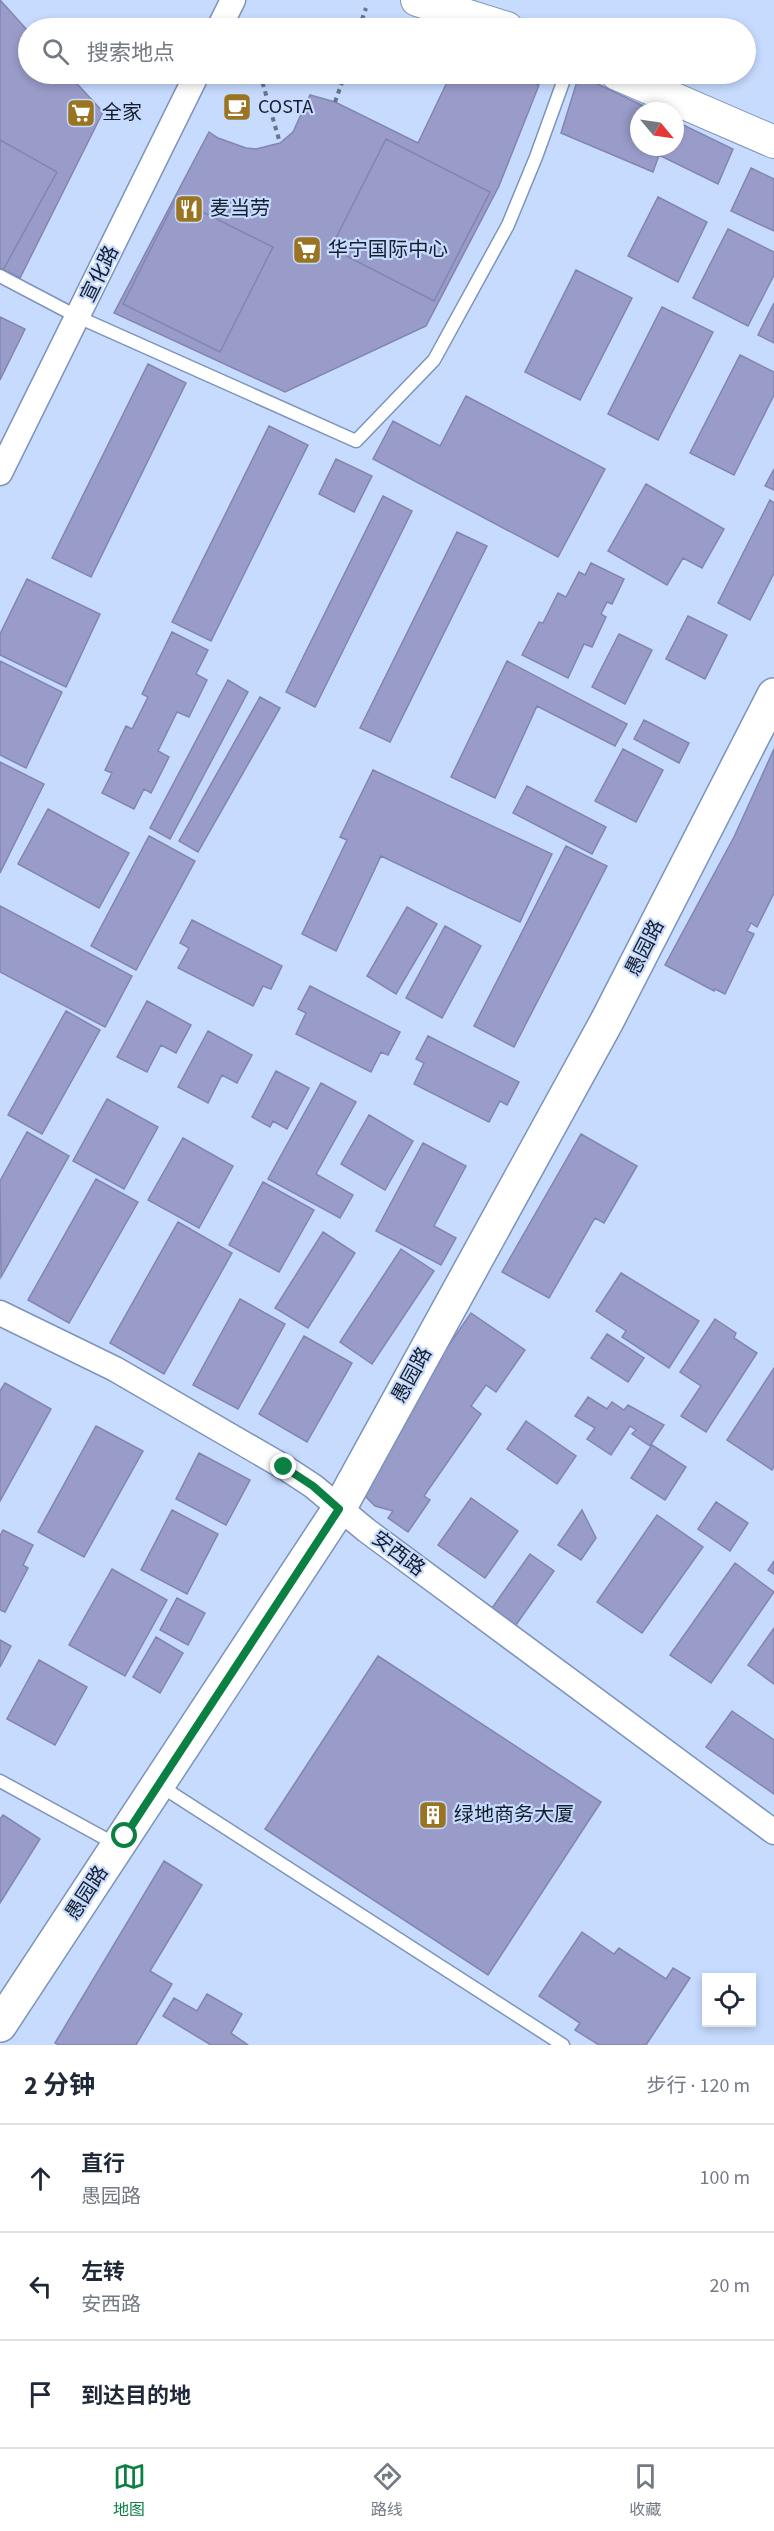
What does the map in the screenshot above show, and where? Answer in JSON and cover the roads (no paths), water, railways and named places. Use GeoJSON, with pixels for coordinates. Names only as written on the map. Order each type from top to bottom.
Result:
{"type":"FeatureCollection","features":[{"type":"Feature","properties":{"kind":"main road","name":"愚园路"},"geometry":{"type":"LineString","coordinates":[[0,2025],[339,1509],[607,1022],[774,695]]}},
{"type":"Feature","properties":{"kind":"street"},"geometry":{"type":"LineString","coordinates":[[224,18],[232,0]]}},
{"type":"Feature","properties":{"kind":"street"},"geometry":{"type":"LineString","coordinates":[[417,0],[475,18]]}},
{"type":"Feature","properties":{"kind":"street","name":"宣化路"},"geometry":{"type":"LineString","coordinates":[[0,473],[192,84]]}},
{"type":"Feature","properties":{"kind":"street"},"geometry":{"type":"LineString","coordinates":[[640,84],[774,142]]}},
{"type":"Feature","properties":{"kind":"street","name":"安西路"},"geometry":{"type":"LineString","coordinates":[[0,1312],[115,1369],[313,1486],[339,1509],[774,1832]]}},
{"type":"Feature","properties":{"kind":"lane"},"geometry":{"type":"LineString","coordinates":[[0,278],[78,317],[356,441],[434,360],[508,225],[562,84]]}},
{"type":"Feature","properties":{"kind":"lane"},"geometry":{"type":"LineString","coordinates":[[0,1781],[118,1845]]}},
{"type":"Feature","properties":{"kind":"lane"},"geometry":{"type":"LineString","coordinates":[[158,1784],[563,2045]]}},
{"type":"Feature","properties":{"kind":"place","name":"COSTA"},"geometry":{"type":"Point","coordinates":[237,107]}},
{"type":"Feature","properties":{"kind":"place","name":"全家"},"geometry":{"type":"Point","coordinates":[81,113]}},
{"type":"Feature","properties":{"kind":"place","name":"麦当劳"},"geometry":{"type":"Point","coordinates":[189,209]}},
{"type":"Feature","properties":{"kind":"place","name":"华宁国际中心"},"geometry":{"type":"Point","coordinates":[307,250]}},
{"type":"Feature","properties":{"kind":"place","name":"绿地商务大厦"},"geometry":{"type":"Point","coordinates":[433,1815]}}]}
